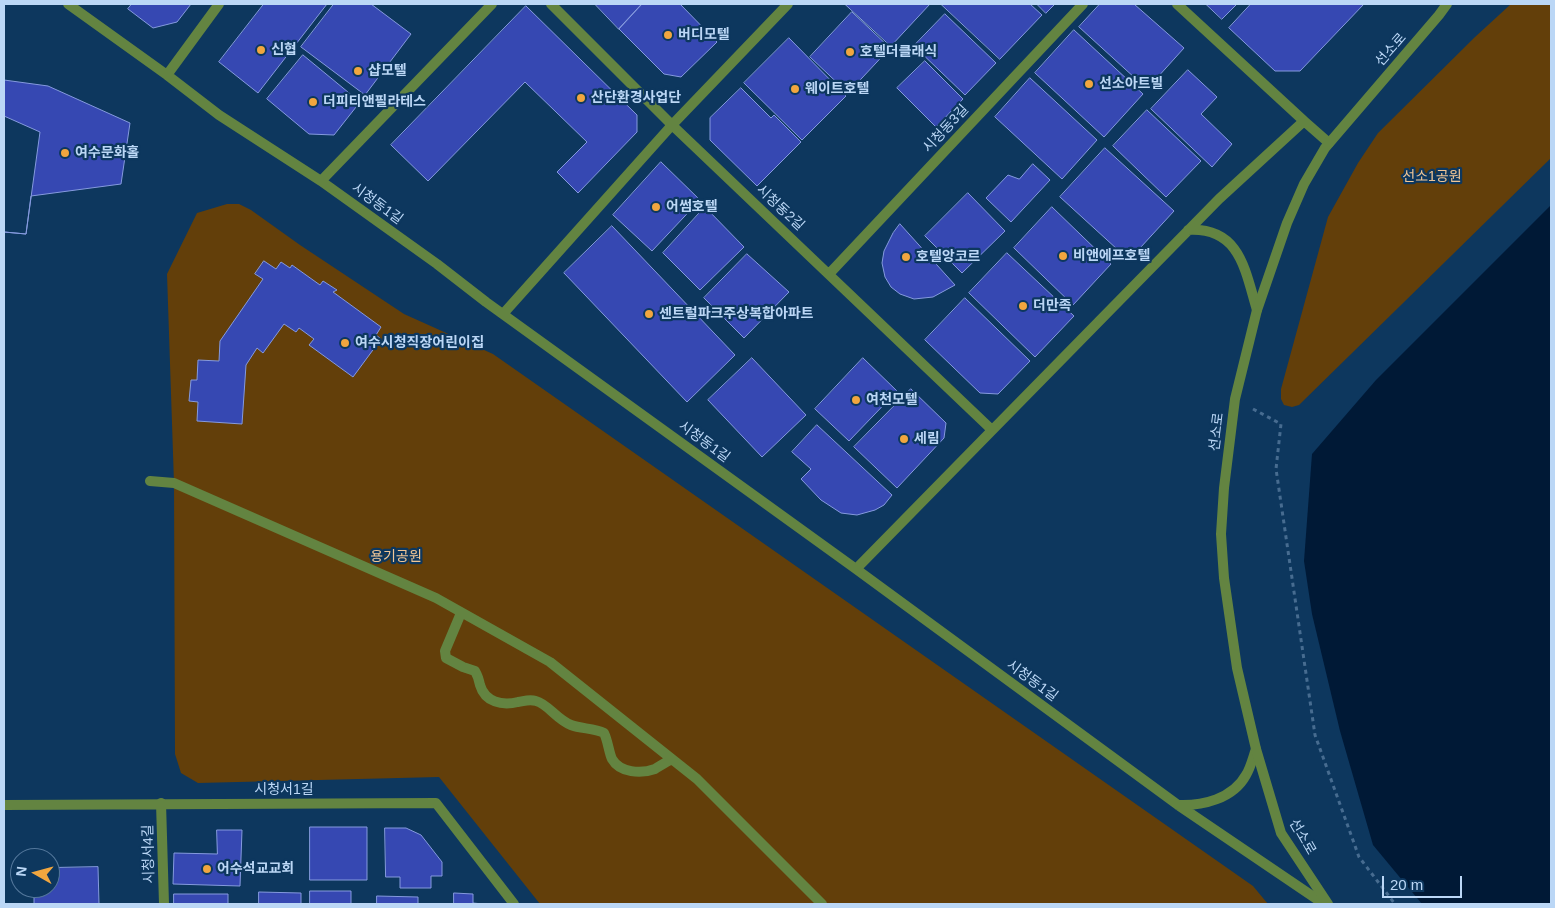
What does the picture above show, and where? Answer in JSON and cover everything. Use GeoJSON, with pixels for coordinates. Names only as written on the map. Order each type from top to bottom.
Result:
{"type":"FeatureCollection","features":[{"type":"Feature","properties":{"kind":"street","name":"시청동1길"},"geometry":{"type":"LineString","coordinates":[[68,4],[219,114],[321,181],[1178,805],[1324,904]]}},
{"type":"Feature","properties":{"kind":"street"},"geometry":{"type":"LineString","coordinates":[[167,75],[219,4]]}},
{"type":"Feature","properties":{"kind":"street"},"geometry":{"type":"LineString","coordinates":[[321,181],[492,4]]}},
{"type":"Feature","properties":{"kind":"street","name":"시청동2길"},"geometry":{"type":"LineString","coordinates":[[552,4],[672,125],[992,430]]}},
{"type":"Feature","properties":{"kind":"street"},"geometry":{"type":"LineString","coordinates":[[503,314],[672,125],[788,4]]}},
{"type":"Feature","properties":{"kind":"street","name":"시청동3길"},"geometry":{"type":"LineString","coordinates":[[829,274],[1083,4]]}},
{"type":"Feature","properties":{"kind":"street"},"geometry":{"type":"LineString","coordinates":[[1177,4],[1329,142]]}},
{"type":"Feature","properties":{"kind":"street","name":"선소로"},"geometry":{"type":"LineString","coordinates":[[1328,904],[1281,833],[1256,749],[1237,668],[1224,578],[1221,534],[1224,488],[1235,400],[1257,310],[1287,223],[1304,184],[1329,142],[1447,4]]}},
{"type":"Feature","properties":{"kind":"street"},"geometry":{"type":"LineString","coordinates":[[856,569],[1188,230],[1304,121]]}},
{"type":"Feature","properties":{"kind":"street"},"geometry":{"type":"LineString","coordinates":[[1188,230],[1216,233],[1229,243],[1244,267],[1257,310]]}},
{"type":"Feature","properties":{"kind":"street"},"geometry":{"type":"LineString","coordinates":[[150,482],[174,482],[436,598],[550,662],[697,779],[822,904]]}},
{"type":"Feature","properties":{"kind":"street"},"geometry":{"type":"LineString","coordinates":[[461,613],[445,651],[446,658],[462,667],[475,671],[479,678],[480,686],[489,700],[499,703],[518,702],[526,699],[536,701],[544,704],[558,718],[570,725],[598,730],[604,733],[612,758],[620,768],[635,772],[653,769],[672,758]]}},
{"type":"Feature","properties":{"kind":"street"},"geometry":{"type":"LineString","coordinates":[[1178,805],[1191,806],[1206,803],[1223,796],[1235,788],[1246,776],[1256,749]]}},
{"type":"Feature","properties":{"kind":"street","name":"시청서1길"},"geometry":{"type":"LineString","coordinates":[[4,805],[162,803],[436,804],[514,904]]}},
{"type":"Feature","properties":{"kind":"street","name":"시청서4길"},"geometry":{"type":"LineString","coordinates":[[162,803],[164,904]]}},
{"type":"Feature","properties":{"kind":"path"},"geometry":{"type":"LineString","coordinates":[[1235,400],[1280,424],[1276,469],[1315,736],[1359,857],[1395,904]]}},
{"type":"Feature","properties":{"kind":"green space","name":"선소1공원"},"geometry":{"type":"Polygon","coordinates":[[[1511,4],[1551,4],[1551,158],[1299,405],[1292,407],[1284,405],[1281,399],[1281,389],[1328,217],[1358,163],[1378,133],[1511,4]]]}},
{"type":"Feature","properties":{"kind":"green space","name":"용기공원"},"geometry":{"type":"Polygon","coordinates":[[[227,204],[239,204],[251,210],[404,314],[493,354],[1253,886],[1268,904],[540,904],[439,777],[198,783],[181,773],[175,754],[174,483],[167,274],[197,213],[227,204]]]}},
{"type":"Feature","properties":{"kind":"water"},"geometry":{"type":"Polygon","coordinates":[[[1551,205],[1551,904],[1422,904],[1373,845],[1340,731],[1312,614],[1304,561],[1312,454],[1376,380],[1551,205]]]}},
{"type":"Feature","properties":{"kind":"building"},"geometry":{"type":"Polygon","coordinates":[[[132,4],[191,4],[177,22],[153,28],[128,9],[132,4]]]}},
{"type":"Feature","properties":{"kind":"building"},"geometry":{"type":"Polygon","coordinates":[[[264,4],[327,4],[258,93],[219,62],[264,4]]]}},
{"type":"Feature","properties":{"kind":"building","name":"샵모텔"},"geometry":{"type":"Polygon","coordinates":[[[334,4],[371,4],[411,34],[365,95],[301,47],[334,4]]]}},
{"type":"Feature","properties":{"kind":"building"},"geometry":{"type":"Polygon","coordinates":[[[595,4],[642,4],[619,29],[595,4]]]}},
{"type":"Feature","properties":{"kind":"building","name":"버디모텔"},"geometry":{"type":"Polygon","coordinates":[[[642,4],[680,4],[717,42],[681,77],[664,74],[619,29],[642,4]]]}},
{"type":"Feature","properties":{"kind":"building"},"geometry":{"type":"Polygon","coordinates":[[[845,4],[930,4],[891,46],[845,4]]]}},
{"type":"Feature","properties":{"kind":"building"},"geometry":{"type":"Polygon","coordinates":[[[941,4],[1030,4],[1042,15],[1000,59],[941,4]]]}},
{"type":"Feature","properties":{"kind":"building"},"geometry":{"type":"Polygon","coordinates":[[[1037,4],[1055,4],[1046,13],[1037,4]]]}},
{"type":"Feature","properties":{"kind":"building"},"geometry":{"type":"Polygon","coordinates":[[[1100,4],[1134,4],[1184,48],[1147,89],[1079,27],[1100,4]]]}},
{"type":"Feature","properties":{"kind":"building"},"geometry":{"type":"Polygon","coordinates":[[[1206,4],[1237,4],[1222,19],[1206,4]]]}},
{"type":"Feature","properties":{"kind":"building"},"geometry":{"type":"Polygon","coordinates":[[[1251,4],[1364,4],[1300,71],[1275,71],[1229,28],[1251,4]]]}},
{"type":"Feature","properties":{"kind":"building","name":"산단환경사업단"},"geometry":{"type":"Polygon","coordinates":[[[526,6],[637,115],[637,132],[578,193],[557,172],[587,142],[525,82],[428,181],[391,145],[526,6]]]}},
{"type":"Feature","properties":{"kind":"building","name":"호텔더클래식"},"geometry":{"type":"Polygon","coordinates":[[[852,12],[890,48],[848,93],[810,57],[852,12]]]}},
{"type":"Feature","properties":{"kind":"building"},"geometry":{"type":"Polygon","coordinates":[[[945,14],[996,63],[965,95],[914,46],[945,14]]]}},
{"type":"Feature","properties":{"kind":"building","name":"선소아트빌"},"geometry":{"type":"Polygon","coordinates":[[[1074,30],[1143,94],[1104,137],[1035,73],[1074,30]]]}},
{"type":"Feature","properties":{"kind":"building","name":"웨이트호텔"},"geometry":{"type":"Polygon","coordinates":[[[789,38],[846,96],[802,140],[744,83],[789,38]]]}},
{"type":"Feature","properties":{"kind":"building"},"geometry":{"type":"Polygon","coordinates":[[[303,55],[360,102],[334,135],[309,134],[267,99],[303,55]]]}},
{"type":"Feature","properties":{"kind":"building"},"geometry":{"type":"Polygon","coordinates":[[[925,61],[963,99],[936,127],[897,88],[925,61]]]}},
{"type":"Feature","properties":{"kind":"building"},"geometry":{"type":"Polygon","coordinates":[[[1188,70],[1217,97],[1201,114],[1232,144],[1212,167],[1151,109],[1188,70]]]}},
{"type":"Feature","properties":{"kind":"building"},"geometry":{"type":"Polygon","coordinates":[[[1030,78],[1097,140],[1062,179],[995,117],[1030,78]]]}},
{"type":"Feature","properties":{"kind":"building","name":"여수문화홀"},"geometry":{"type":"Polygon","coordinates":[[[4,80],[48,86],[130,123],[121,184],[31,196],[26,234],[4,232],[4,80]]]}},
{"type":"Feature","properties":{"kind":"building"},"geometry":{"type":"Polygon","coordinates":[[[741,88],[771,118],[774,115],[801,142],[757,186],[710,140],[710,118],[741,88]]]}},
{"type":"Feature","properties":{"kind":"building"},"geometry":{"type":"Polygon","coordinates":[[[1147,110],[1201,161],[1166,197],[1113,146],[1147,110]]]}},
{"type":"Feature","properties":{"kind":"building"},"geometry":{"type":"Polygon","coordinates":[[[4,116],[40,132],[26,234],[4,232],[4,116]]]}},
{"type":"Feature","properties":{"kind":"building"},"geometry":{"type":"Polygon","coordinates":[[[1105,148],[1174,211],[1129,260],[1060,197],[1105,148]]]}},
{"type":"Feature","properties":{"kind":"building","name":"어썸호텔"},"geometry":{"type":"Polygon","coordinates":[[[661,162],[700,200],[652,251],[613,215],[661,162]]]}},
{"type":"Feature","properties":{"kind":"building"},"geometry":{"type":"Polygon","coordinates":[[[1033,164],[1050,180],[1011,222],[986,198],[1008,175],[1019,179],[1033,164]]]}},
{"type":"Feature","properties":{"kind":"building"},"geometry":{"type":"Polygon","coordinates":[[[968,193],[1005,231],[962,273],[925,236],[968,193]]]}},
{"type":"Feature","properties":{"kind":"building"},"geometry":{"type":"Polygon","coordinates":[[[705,207],[744,247],[700,290],[663,253],[705,207]]]}},
{"type":"Feature","properties":{"kind":"building","name":"비앤에프호텔"},"geometry":{"type":"Polygon","coordinates":[[[1052,207],[1111,264],[1073,305],[1014,248],[1052,207]]]}},
{"type":"Feature","properties":{"kind":"building","name":"호텔앙코르"},"geometry":{"type":"Polygon","coordinates":[[[900,224],[955,285],[933,297],[914,299],[900,294],[891,287],[885,277],[882,263],[884,251],[900,224]]]}},
{"type":"Feature","properties":{"kind":"building","name":"센트럴파크주상복합아파트"},"geometry":{"type":"Polygon","coordinates":[[[612,226],[735,355],[687,402],[564,273],[612,226]]]}},
{"type":"Feature","properties":{"kind":"building"},"geometry":{"type":"Polygon","coordinates":[[[1007,253],[1074,316],[1035,357],[969,293],[1007,253]]]}},
{"type":"Feature","properties":{"kind":"building"},"geometry":{"type":"Polygon","coordinates":[[[747,254],[789,292],[744,338],[704,298],[747,254]]]}},
{"type":"Feature","properties":{"kind":"building","name":"여수시청직장어린이집"},"geometry":{"type":"Polygon","coordinates":[[[264,261],[276,269],[281,262],[290,268],[292,265],[320,285],[323,281],[337,290],[333,292],[381,327],[376,335],[381,339],[353,377],[309,345],[314,339],[299,328],[296,332],[284,324],[263,353],[257,348],[246,365],[242,424],[197,421],[198,402],[189,401],[191,380],[197,380],[198,360],[219,361],[220,341],[263,279],[255,274],[264,261]]]}},
{"type":"Feature","properties":{"kind":"building"},"geometry":{"type":"Polygon","coordinates":[[[965,298],[1030,361],[998,394],[980,393],[925,340],[965,298]]]}},
{"type":"Feature","properties":{"kind":"building"},"geometry":{"type":"Polygon","coordinates":[[[752,358],[806,415],[762,457],[708,400],[752,358]]]}},
{"type":"Feature","properties":{"kind":"building","name":"여천모텔"},"geometry":{"type":"Polygon","coordinates":[[[863,358],[897,391],[849,441],[815,409],[863,358]]]}},
{"type":"Feature","properties":{"kind":"building"},"geometry":{"type":"Polygon","coordinates":[[[911,389],[946,423],[944,438],[897,488],[854,447],[911,389]]]}},
{"type":"Feature","properties":{"kind":"building"},"geometry":{"type":"Polygon","coordinates":[[[817,425],[892,495],[884,505],[875,510],[857,515],[841,513],[821,500],[801,479],[811,469],[792,452],[817,425]]]}},
{"type":"Feature","properties":{"kind":"building"},"geometry":{"type":"Polygon","coordinates":[[[310,827],[367,827],[367,880],[310,880],[310,827]]]}},
{"type":"Feature","properties":{"kind":"building"},"geometry":{"type":"Polygon","coordinates":[[[385,828],[406,828],[421,835],[442,862],[442,876],[431,876],[431,888],[400,888],[400,877],[386,877],[385,828]]]}},
{"type":"Feature","properties":{"kind":"building","name":"어수석교교회"},"geometry":{"type":"Polygon","coordinates":[[[217,830],[242,830],[240,886],[173,884],[174,853],[217,854],[217,830]]]}},
{"type":"Feature","properties":{"kind":"building"},"geometry":{"type":"Polygon","coordinates":[[[98,867],[99,904],[34,904],[34,898],[60,898],[60,868],[98,867]]]}},
{"type":"Feature","properties":{"kind":"building"},"geometry":{"type":"Polygon","coordinates":[[[310,891],[351,891],[351,904],[310,904],[310,891]]]}},
{"type":"Feature","properties":{"kind":"building"},"geometry":{"type":"Polygon","coordinates":[[[259,892],[301,893],[301,904],[259,904],[259,892]]]}},
{"type":"Feature","properties":{"kind":"building"},"geometry":{"type":"Polygon","coordinates":[[[454,893],[473,894],[473,903],[483,904],[454,904],[454,893]]]}},
{"type":"Feature","properties":{"kind":"building"},"geometry":{"type":"Polygon","coordinates":[[[174,894],[228,894],[228,904],[174,904],[174,894]]]}},
{"type":"Feature","properties":{"kind":"building"},"geometry":{"type":"Polygon","coordinates":[[[377,896],[418,897],[418,904],[377,904],[377,896]]]}},
{"type":"Feature","properties":{"kind":"place","name":"버디모텔"},"geometry":{"type":"Point","coordinates":[668,35]}},
{"type":"Feature","properties":{"kind":"place","name":"신협"},"geometry":{"type":"Point","coordinates":[261,50]}},
{"type":"Feature","properties":{"kind":"place","name":"호텔더클래식"},"geometry":{"type":"Point","coordinates":[850,52]}},
{"type":"Feature","properties":{"kind":"place","name":"샵모텔"},"geometry":{"type":"Point","coordinates":[358,71]}},
{"type":"Feature","properties":{"kind":"place","name":"선소아트빌"},"geometry":{"type":"Point","coordinates":[1089,84]}},
{"type":"Feature","properties":{"kind":"place","name":"웨이트호텔"},"geometry":{"type":"Point","coordinates":[795,89]}},
{"type":"Feature","properties":{"kind":"place","name":"산단환경사업단"},"geometry":{"type":"Point","coordinates":[581,98]}},
{"type":"Feature","properties":{"kind":"place","name":"더피티앤필라테스"},"geometry":{"type":"Point","coordinates":[313,102]}},
{"type":"Feature","properties":{"kind":"place","name":"여수문화홀"},"geometry":{"type":"Point","coordinates":[65,153]}},
{"type":"Feature","properties":{"kind":"place","name":"어썸호텔"},"geometry":{"type":"Point","coordinates":[656,207]}},
{"type":"Feature","properties":{"kind":"place","name":"비앤에프호텔"},"geometry":{"type":"Point","coordinates":[1063,256]}},
{"type":"Feature","properties":{"kind":"place","name":"호텔앙코르"},"geometry":{"type":"Point","coordinates":[906,257]}},
{"type":"Feature","properties":{"kind":"place","name":"더만족"},"geometry":{"type":"Point","coordinates":[1023,306]}},
{"type":"Feature","properties":{"kind":"place","name":"센트럴파크주상복합아파트"},"geometry":{"type":"Point","coordinates":[649,314]}},
{"type":"Feature","properties":{"kind":"place","name":"여수시청직장어린이집"},"geometry":{"type":"Point","coordinates":[345,343]}},
{"type":"Feature","properties":{"kind":"place","name":"여천모텔"},"geometry":{"type":"Point","coordinates":[856,400]}},
{"type":"Feature","properties":{"kind":"place","name":"세림"},"geometry":{"type":"Point","coordinates":[904,439]}},
{"type":"Feature","properties":{"kind":"place","name":"어수석교교회"},"geometry":{"type":"Point","coordinates":[207,869]}}]}
